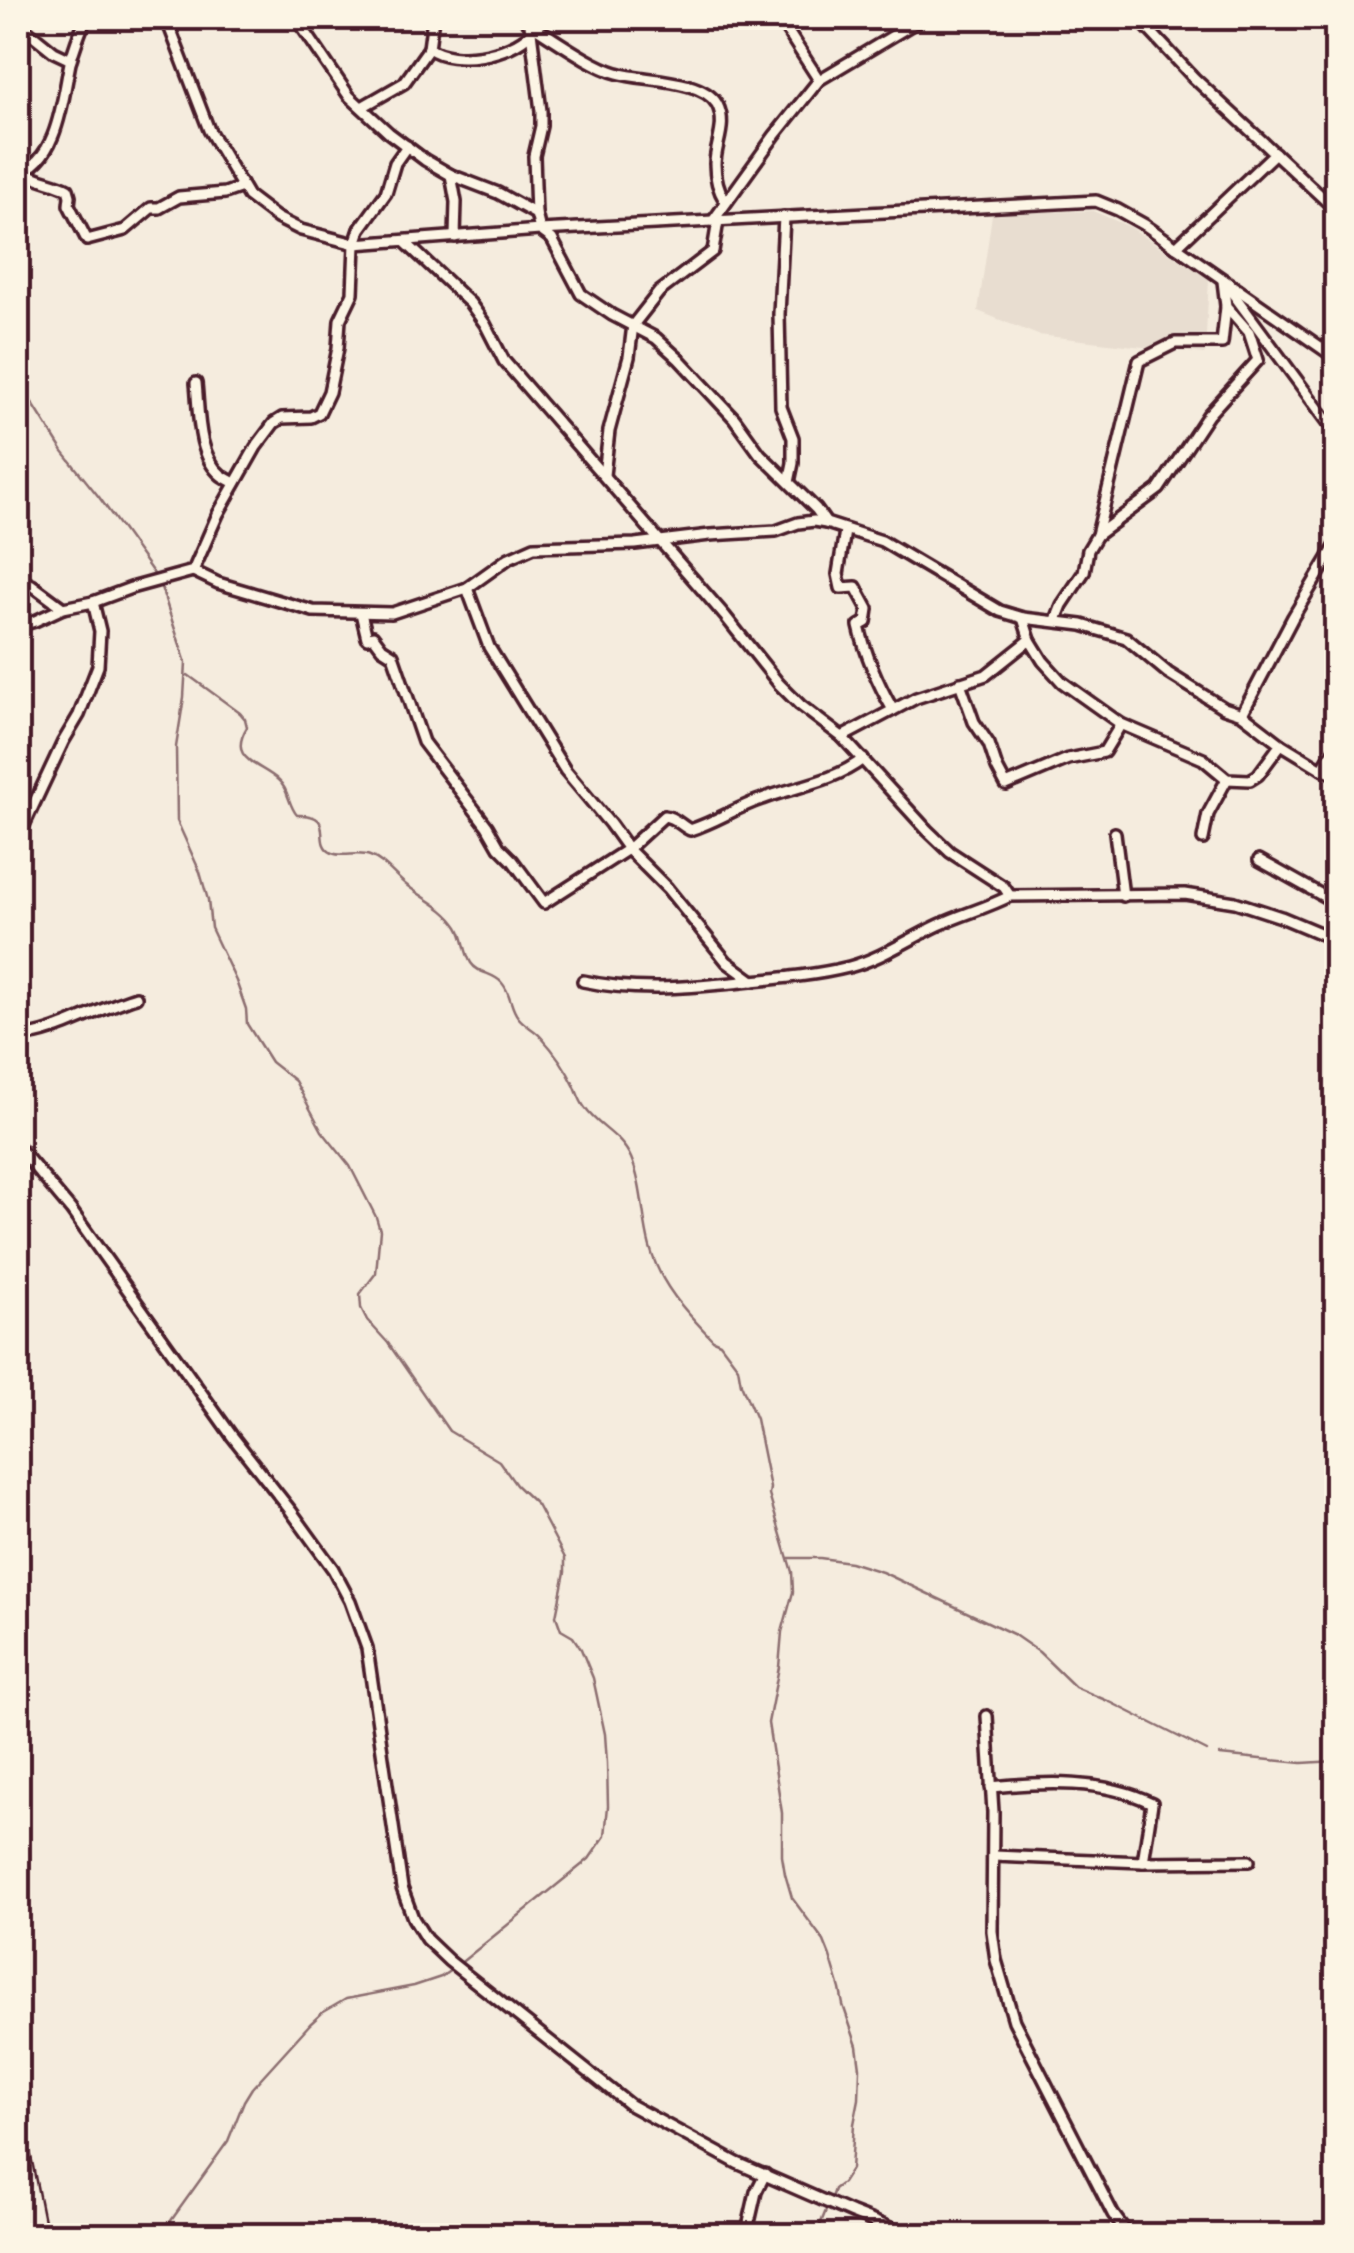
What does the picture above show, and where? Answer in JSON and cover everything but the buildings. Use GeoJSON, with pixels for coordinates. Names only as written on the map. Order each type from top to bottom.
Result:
{"type":"FeatureCollection","features":[{"type":"Feature","properties":{"kind":"street"},"geometry":{"type":"LineString","coordinates":[[21,172],[36,161],[59,121],[71,60],[86,18]]}},
{"type":"Feature","properties":{"kind":"street"},"geometry":{"type":"LineString","coordinates":[[166,18],[210,130],[242,187],[277,218],[300,230],[355,244],[540,230],[1096,201],[1145,225],[1336,358]]}},
{"type":"Feature","properties":{"kind":"street"},"geometry":{"type":"LineString","coordinates":[[296,18],[349,96],[389,133],[451,174],[498,192],[536,214]]}},
{"type":"Feature","properties":{"kind":"street"},"geometry":{"type":"LineString","coordinates":[[362,107],[404,82],[430,48],[433,18]]}},
{"type":"Feature","properties":{"kind":"street"},"geometry":{"type":"LineString","coordinates":[[778,18],[819,80]]}},
{"type":"Feature","properties":{"kind":"street"},"geometry":{"type":"LineString","coordinates":[[604,475],[609,431],[630,357],[633,325],[659,292],[713,251],[716,221],[725,201],[819,80],[922,18]]}},
{"type":"Feature","properties":{"kind":"street"},"geometry":{"type":"LineString","coordinates":[[1138,18],[1194,78],[1336,210]]}},
{"type":"Feature","properties":{"kind":"street"},"geometry":{"type":"LineString","coordinates":[[18,23],[54,52],[71,60]]}},
{"type":"Feature","properties":{"kind":"street"},"geometry":{"type":"LineString","coordinates":[[430,48],[449,58],[508,50],[524,41],[528,25]]}},
{"type":"Feature","properties":{"kind":"street"},"geometry":{"type":"LineString","coordinates":[[528,25],[615,73],[673,82],[709,94],[720,115],[722,132],[715,163],[725,201]]}},
{"type":"Feature","properties":{"kind":"street"},"geometry":{"type":"LineString","coordinates":[[528,25],[541,126],[534,156],[540,230],[552,239],[580,294],[656,338],[706,385],[760,454],[826,523]]}},
{"type":"Feature","properties":{"kind":"street"},"geometry":{"type":"LineString","coordinates":[[193,571],[218,514],[274,423],[282,418],[320,413],[329,392],[340,320],[352,294],[355,244],[360,229],[386,193],[395,163],[407,146]]}},
{"type":"Feature","properties":{"kind":"street"},"geometry":{"type":"LineString","coordinates":[[1176,247],[1275,153]]}},
{"type":"Feature","properties":{"kind":"street"},"geometry":{"type":"LineString","coordinates":[[21,172],[68,189],[69,205],[87,240],[125,230],[151,208],[179,197],[242,187]]}},
{"type":"Feature","properties":{"kind":"street"},"geometry":{"type":"LineString","coordinates":[[451,174],[456,202],[455,237]]}},
{"type":"Feature","properties":{"kind":"street"},"geometry":{"type":"LineString","coordinates":[[784,217],[778,314],[782,407],[793,438],[790,482]]}},
{"type":"Feature","properties":{"kind":"street"},"geometry":{"type":"LineString","coordinates":[[404,241],[470,303],[504,362],[725,616],[779,684],[842,737],[950,852],[1004,887],[1010,896]]}},
{"type":"Feature","properties":{"kind":"street"},"geometry":{"type":"LineString","coordinates":[[1056,620],[1084,572],[1088,550],[1097,535],[1140,361],[1175,344],[1222,343],[1226,306],[1223,281]]}},
{"type":"Feature","properties":{"kind":"street"},"geometry":{"type":"LineString","coordinates":[[1223,281],[1336,433]]}},
{"type":"Feature","properties":{"kind":"street"},"geometry":{"type":"LineString","coordinates":[[1097,535],[1159,489],[1208,415],[1258,360],[1249,332],[1226,306]]}},
{"type":"Feature","properties":{"kind":"street"},"geometry":{"type":"LineString","coordinates":[[196,382],[204,445],[210,461],[221,476],[235,483]]}},
{"type":"Feature","properties":{"kind":"street"},"geometry":{"type":"LineString","coordinates":[[18,626],[63,608],[193,571],[218,584],[313,611],[392,612],[467,588],[508,558],[534,547],[619,546],[776,531],[814,521],[882,541],[1000,611],[1126,638],[1168,673],[1224,708],[1242,714],[1281,744],[1336,775]]}},
{"type":"Feature","properties":{"kind":"street"},"geometry":{"type":"LineString","coordinates":[[845,531],[838,574],[841,588],[856,587],[864,600],[868,617],[859,626],[866,654],[893,710]]}},
{"type":"Feature","properties":{"kind":"street"},"geometry":{"type":"LineString","coordinates":[[1242,714],[1336,545]]}},
{"type":"Feature","properties":{"kind":"street"},"geometry":{"type":"LineString","coordinates":[[18,595],[21,581],[63,608]]}},
{"type":"Feature","properties":{"kind":"street"},"geometry":{"type":"LineString","coordinates":[[467,588],[504,675],[565,770],[628,850],[667,888],[727,962],[753,981]]}},
{"type":"Feature","properties":{"kind":"street"},"geometry":{"type":"LineString","coordinates":[[18,838],[79,715],[98,666],[100,631],[93,602]]}},
{"type":"Feature","properties":{"kind":"street"},"geometry":{"type":"LineString","coordinates":[[362,613],[367,638],[373,636],[392,655],[424,742],[544,903],[628,850],[664,816],[690,830],[760,799],[816,783],[863,759]]}},
{"type":"Feature","properties":{"kind":"street"},"geometry":{"type":"LineString","coordinates":[[1023,618],[1030,640],[1062,682],[1121,724],[1204,759],[1227,779],[1250,780],[1258,775],[1281,744]]}},
{"type":"Feature","properties":{"kind":"street"},"geometry":{"type":"LineString","coordinates":[[842,737],[934,690],[986,675],[1030,640]]}},
{"type":"Feature","properties":{"kind":"street"},"geometry":{"type":"LineString","coordinates":[[960,683],[974,722],[989,744],[1006,785],[1068,758],[1104,752],[1121,724]]}},
{"type":"Feature","properties":{"kind":"street"},"geometry":{"type":"LineString","coordinates":[[1322,769],[1336,747]]}},
{"type":"Feature","properties":{"kind":"street"},"geometry":{"type":"LineString","coordinates":[[1203,839],[1208,814],[1227,779]]}},
{"type":"Feature","properties":{"kind":"street"},"geometry":{"type":"LineString","coordinates":[[1115,833],[1124,896]]}},
{"type":"Feature","properties":{"kind":"street"},"geometry":{"type":"LineString","coordinates":[[1258,860],[1336,902]]}},
{"type":"Feature","properties":{"kind":"street"},"geometry":{"type":"LineString","coordinates":[[583,981],[604,986],[679,988],[820,972],[868,961],[941,924],[1010,896],[1185,894],[1236,902],[1336,940]]}},
{"type":"Feature","properties":{"kind":"street"},"geometry":{"type":"LineString","coordinates":[[18,1037],[74,1022],[136,997]]}},
{"type":"Feature","properties":{"kind":"street"},"geometry":{"type":"LineString","coordinates":[[18,1147],[106,1256],[232,1436],[333,1569],[350,1601],[367,1648],[402,1888],[412,1918],[426,1939],[630,2104],[737,2163],[911,2236]]}},
{"type":"Feature","properties":{"kind":"street"},"geometry":{"type":"LineString","coordinates":[[986,1716],[992,1787],[992,1931],[996,1960],[1014,2021],[1113,2214],[1129,2236]]}},
{"type":"Feature","properties":{"kind":"street"},"geometry":{"type":"LineString","coordinates":[[992,1787],[1044,1782],[1093,1787],[1152,1803],[1143,1862]]}},
{"type":"Feature","properties":{"kind":"street"},"geometry":{"type":"LineString","coordinates":[[994,1856],[1143,1862],[1249,1861]]}},
{"type":"Feature","properties":{"kind":"street"},"geometry":{"type":"LineString","coordinates":[[746,2236],[756,2192],[765,2174]]}},
{"type":"Feature","properties":{"kind":"shaded area"},"geometry":{"type":"Polygon","coordinates":[[[1093,211],[1130,227],[1209,279],[1205,354],[1038,335],[978,311],[992,215],[1093,211]]]}},
{"type":"Feature","properties":{"kind":"waterway"},"geometry":{"type":"LineString","coordinates":[[18,380],[63,452],[159,581],[186,663],[176,747],[177,821],[200,872],[211,928],[236,981],[247,1024],[271,1062],[295,1081],[322,1131],[350,1166],[376,1217],[380,1230],[376,1273],[360,1294],[361,1308],[449,1431],[499,1461],[537,1505],[565,1558],[556,1616],[561,1630],[573,1637],[581,1649],[593,1678],[605,1734],[605,1836],[589,1859],[458,1965]]}},
{"type":"Feature","properties":{"kind":"waterway"},"geometry":{"type":"LineString","coordinates":[[188,675],[245,719],[243,754],[282,784],[297,815],[317,819],[326,848],[336,854],[375,858],[453,920],[471,963],[502,983],[515,1013],[555,1054],[585,1108],[627,1150],[660,1274],[684,1308],[738,1367],[756,1419],[769,1495],[792,1572],[793,1592],[782,1632],[768,1723],[782,1813],[785,1874],[792,1898],[824,1941],[830,1956],[860,2068],[851,2169],[834,2189],[830,2201]]}},
{"type":"Feature","properties":{"kind":"waterway"},"geometry":{"type":"LineString","coordinates":[[789,1558],[850,1562],[882,1572],[1013,1634],[1039,1652],[1075,1687],[1207,1751]]}},
{"type":"Feature","properties":{"kind":"waterway"},"geometry":{"type":"LineString","coordinates":[[1220,1755],[1302,1763],[1336,1761]]}},
{"type":"Feature","properties":{"kind":"waterway"},"geometry":{"type":"LineString","coordinates":[[160,2236],[228,2141],[252,2088],[322,2013],[346,1999],[414,1986],[451,1970]]}},
{"type":"Feature","properties":{"kind":"waterway"},"geometry":{"type":"LineString","coordinates":[[827,2208],[820,2225],[831,2236]]}},
{"type":"Feature","properties":{"kind":"railway"},"geometry":{"type":"LineString","coordinates":[[18,2091],[47,2236]]}}]}
